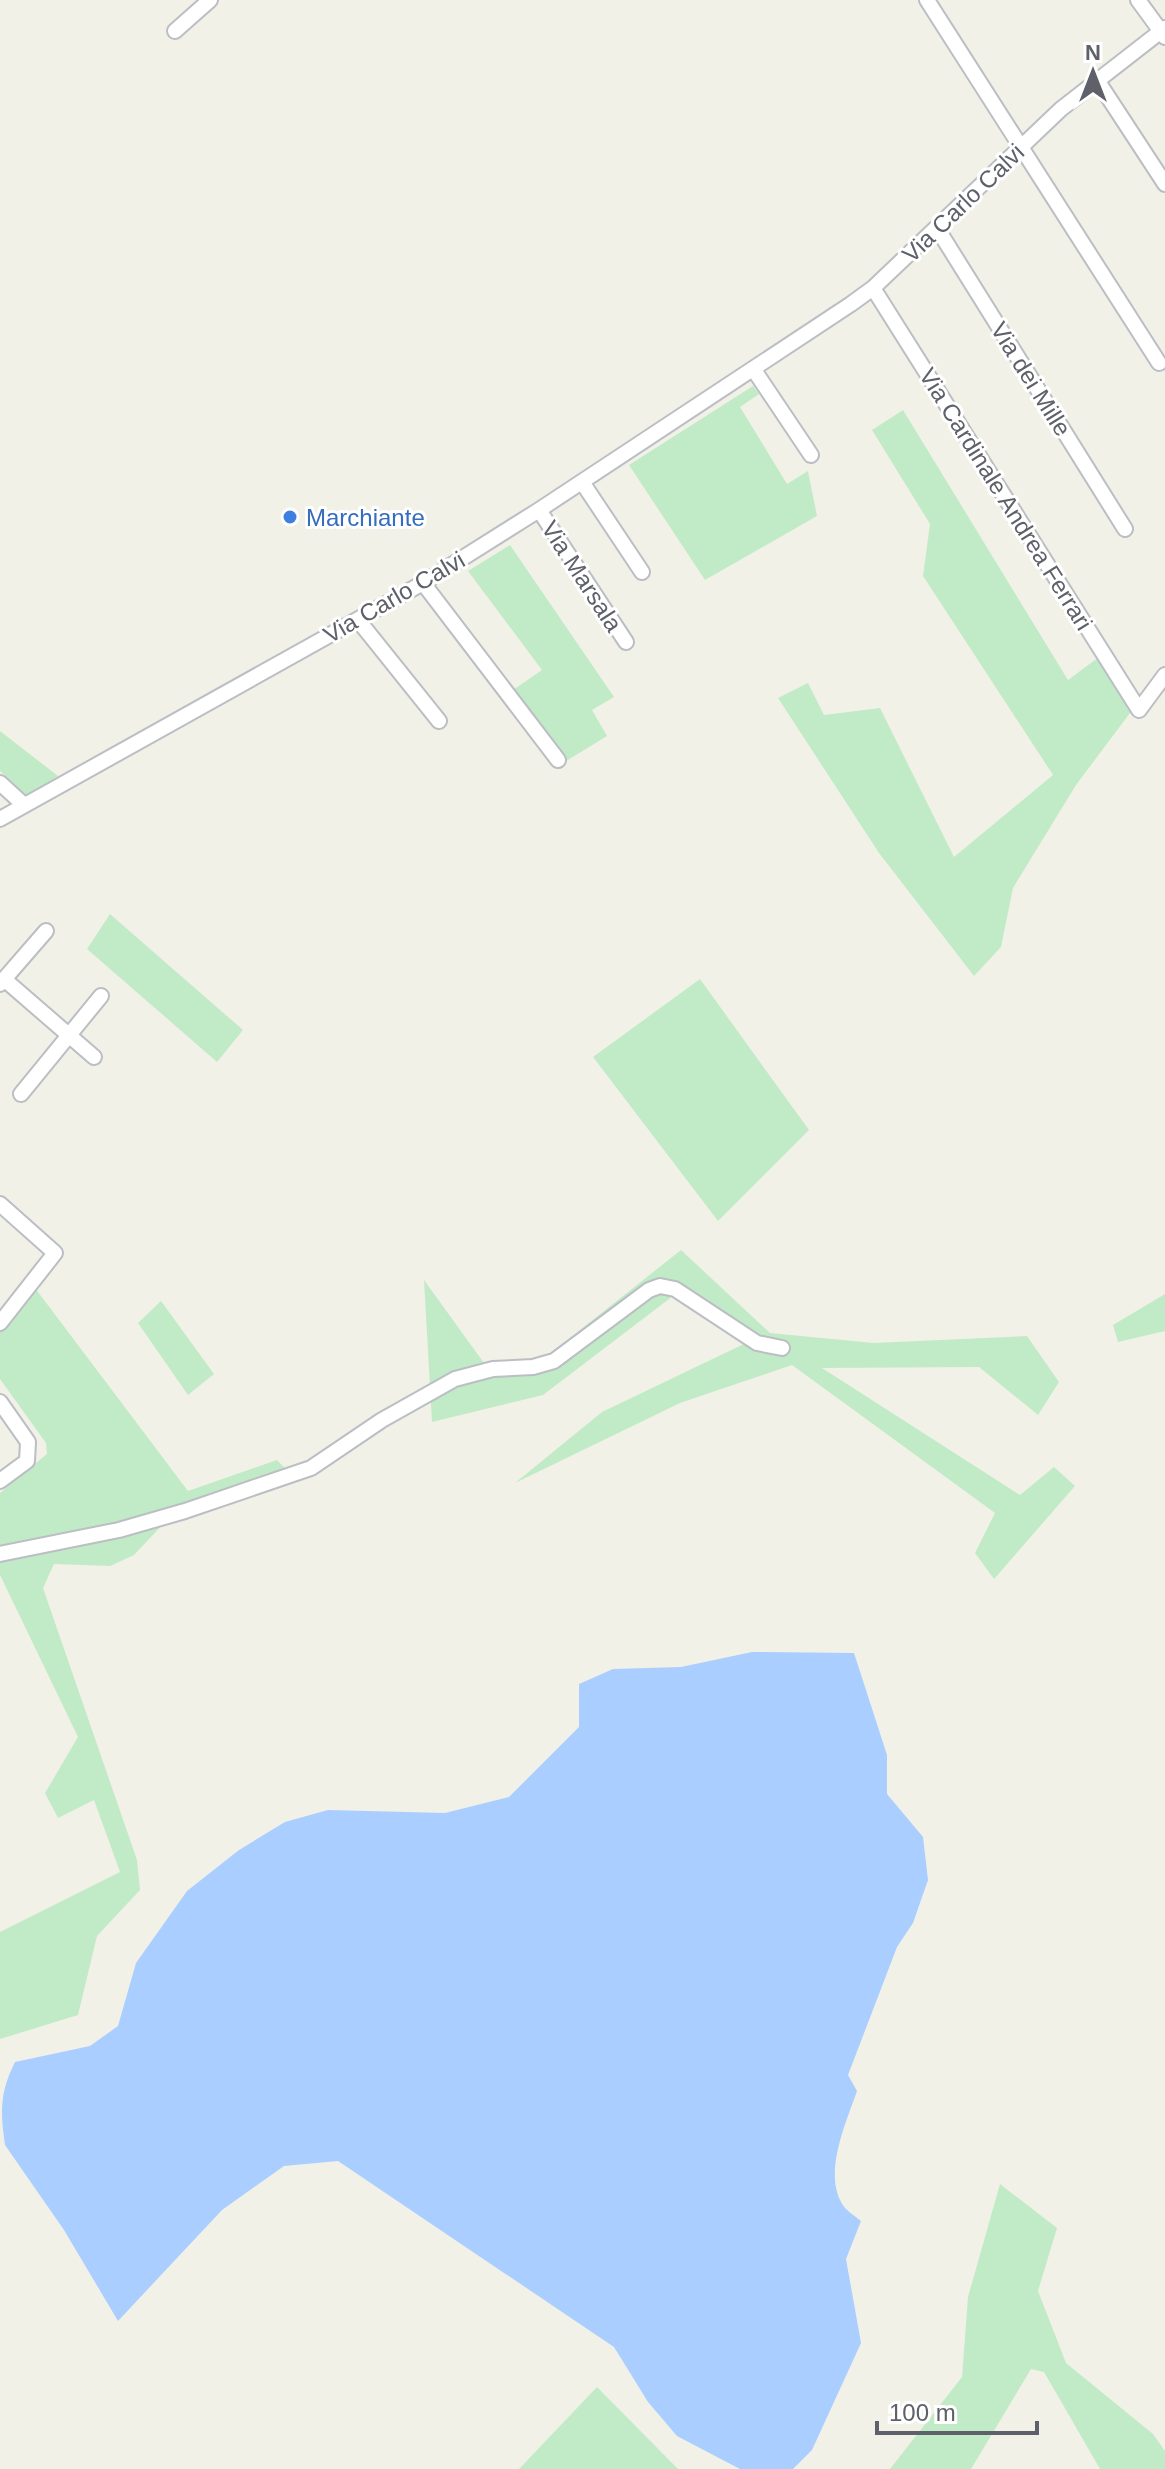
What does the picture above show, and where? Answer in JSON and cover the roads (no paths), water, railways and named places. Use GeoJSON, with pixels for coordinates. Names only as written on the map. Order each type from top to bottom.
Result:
{"type":"FeatureCollection","features":[{"type":"Feature","properties":{"kind":"street"},"geometry":{"type":"LineString","coordinates":[[175,31],[210,0]]}},
{"type":"Feature","properties":{"kind":"street"},"geometry":{"type":"LineString","coordinates":[[927,0],[1159,363]]}},
{"type":"Feature","properties":{"kind":"street"},"geometry":{"type":"LineString","coordinates":[[1138,0],[1164,32]]}},
{"type":"Feature","properties":{"kind":"street","name":"Via Carlo Calvi"},"geometry":{"type":"LineString","coordinates":[[0,819],[423,583],[754,370],[873,288],[1061,109],[1164,32]]}},
{"type":"Feature","properties":{"kind":"street"},"geometry":{"type":"LineString","coordinates":[[1097,80],[1165,184]]}},
{"type":"Feature","properties":{"kind":"street","name":"Via dei Mille"},"geometry":{"type":"LineString","coordinates":[[937,228],[1125,529]]}},
{"type":"Feature","properties":{"kind":"street","name":"Via Cardinale Andrea Ferrari"},"geometry":{"type":"LineString","coordinates":[[873,288],[1139,710],[1165,675]]}},
{"type":"Feature","properties":{"kind":"street"},"geometry":{"type":"LineString","coordinates":[[754,370],[811,455]]}},
{"type":"Feature","properties":{"kind":"street"},"geometry":{"type":"LineString","coordinates":[[582,482],[642,572]]}},
{"type":"Feature","properties":{"kind":"street","name":"Via Marsala"},"geometry":{"type":"LineString","coordinates":[[539,510],[626,642]]}},
{"type":"Feature","properties":{"kind":"street"},"geometry":{"type":"LineString","coordinates":[[423,583],[558,760]]}},
{"type":"Feature","properties":{"kind":"street"},"geometry":{"type":"LineString","coordinates":[[358,620],[439,721]]}},
{"type":"Feature","properties":{"kind":"street"},"geometry":{"type":"LineString","coordinates":[[0,783],[24,805]]}},
{"type":"Feature","properties":{"kind":"street"},"geometry":{"type":"LineString","coordinates":[[46,931],[2,981],[94,1057]]}},
{"type":"Feature","properties":{"kind":"street"},"geometry":{"type":"LineString","coordinates":[[21,1094],[101,996]]}},
{"type":"Feature","properties":{"kind":"street"},"geometry":{"type":"LineString","coordinates":[[0,1204],[55,1253],[0,1323]]}},
{"type":"Feature","properties":{"kind":"street"},"geometry":{"type":"LineString","coordinates":[[0,1554],[119,1530],[311,1468],[382,1420],[455,1379],[493,1369],[533,1367],[554,1361],[649,1290],[660,1286],[688,1296],[757,1343],[782,1348]]}},
{"type":"Feature","properties":{"kind":"street"},"geometry":{"type":"LineString","coordinates":[[0,1402],[28,1442],[27,1461],[0,1481]]}},
{"type":"Feature","properties":{"kind":"water"},"geometry":{"type":"Polygon","coordinates":[[[752,1652],[854,1653],[887,1755],[887,1794],[923,1837],[928,1880],[913,1923],[897,1947],[848,2075],[857,2091],[842,2134],[835,2182],[846,2209],[861,2221],[846,2259],[861,2343],[812,2450],[793,2469],[740,2469],[677,2436],[648,2402],[614,2347],[338,2161],[284,2166],[222,2210],[118,2321],[64,2230],[5,2145],[2,2102],[15,2062],[90,2046],[118,2026],[136,1963],[187,1891],[239,1850],[285,1822],[328,1810],[445,1813],[509,1797],[579,1727],[579,1684],[613,1669],[681,1667],[752,1652]]]}},
{"type":"Feature","properties":{"kind":"place","name":"Marchiante"},"geometry":{"type":"Point","coordinates":[290,517]}}]}
